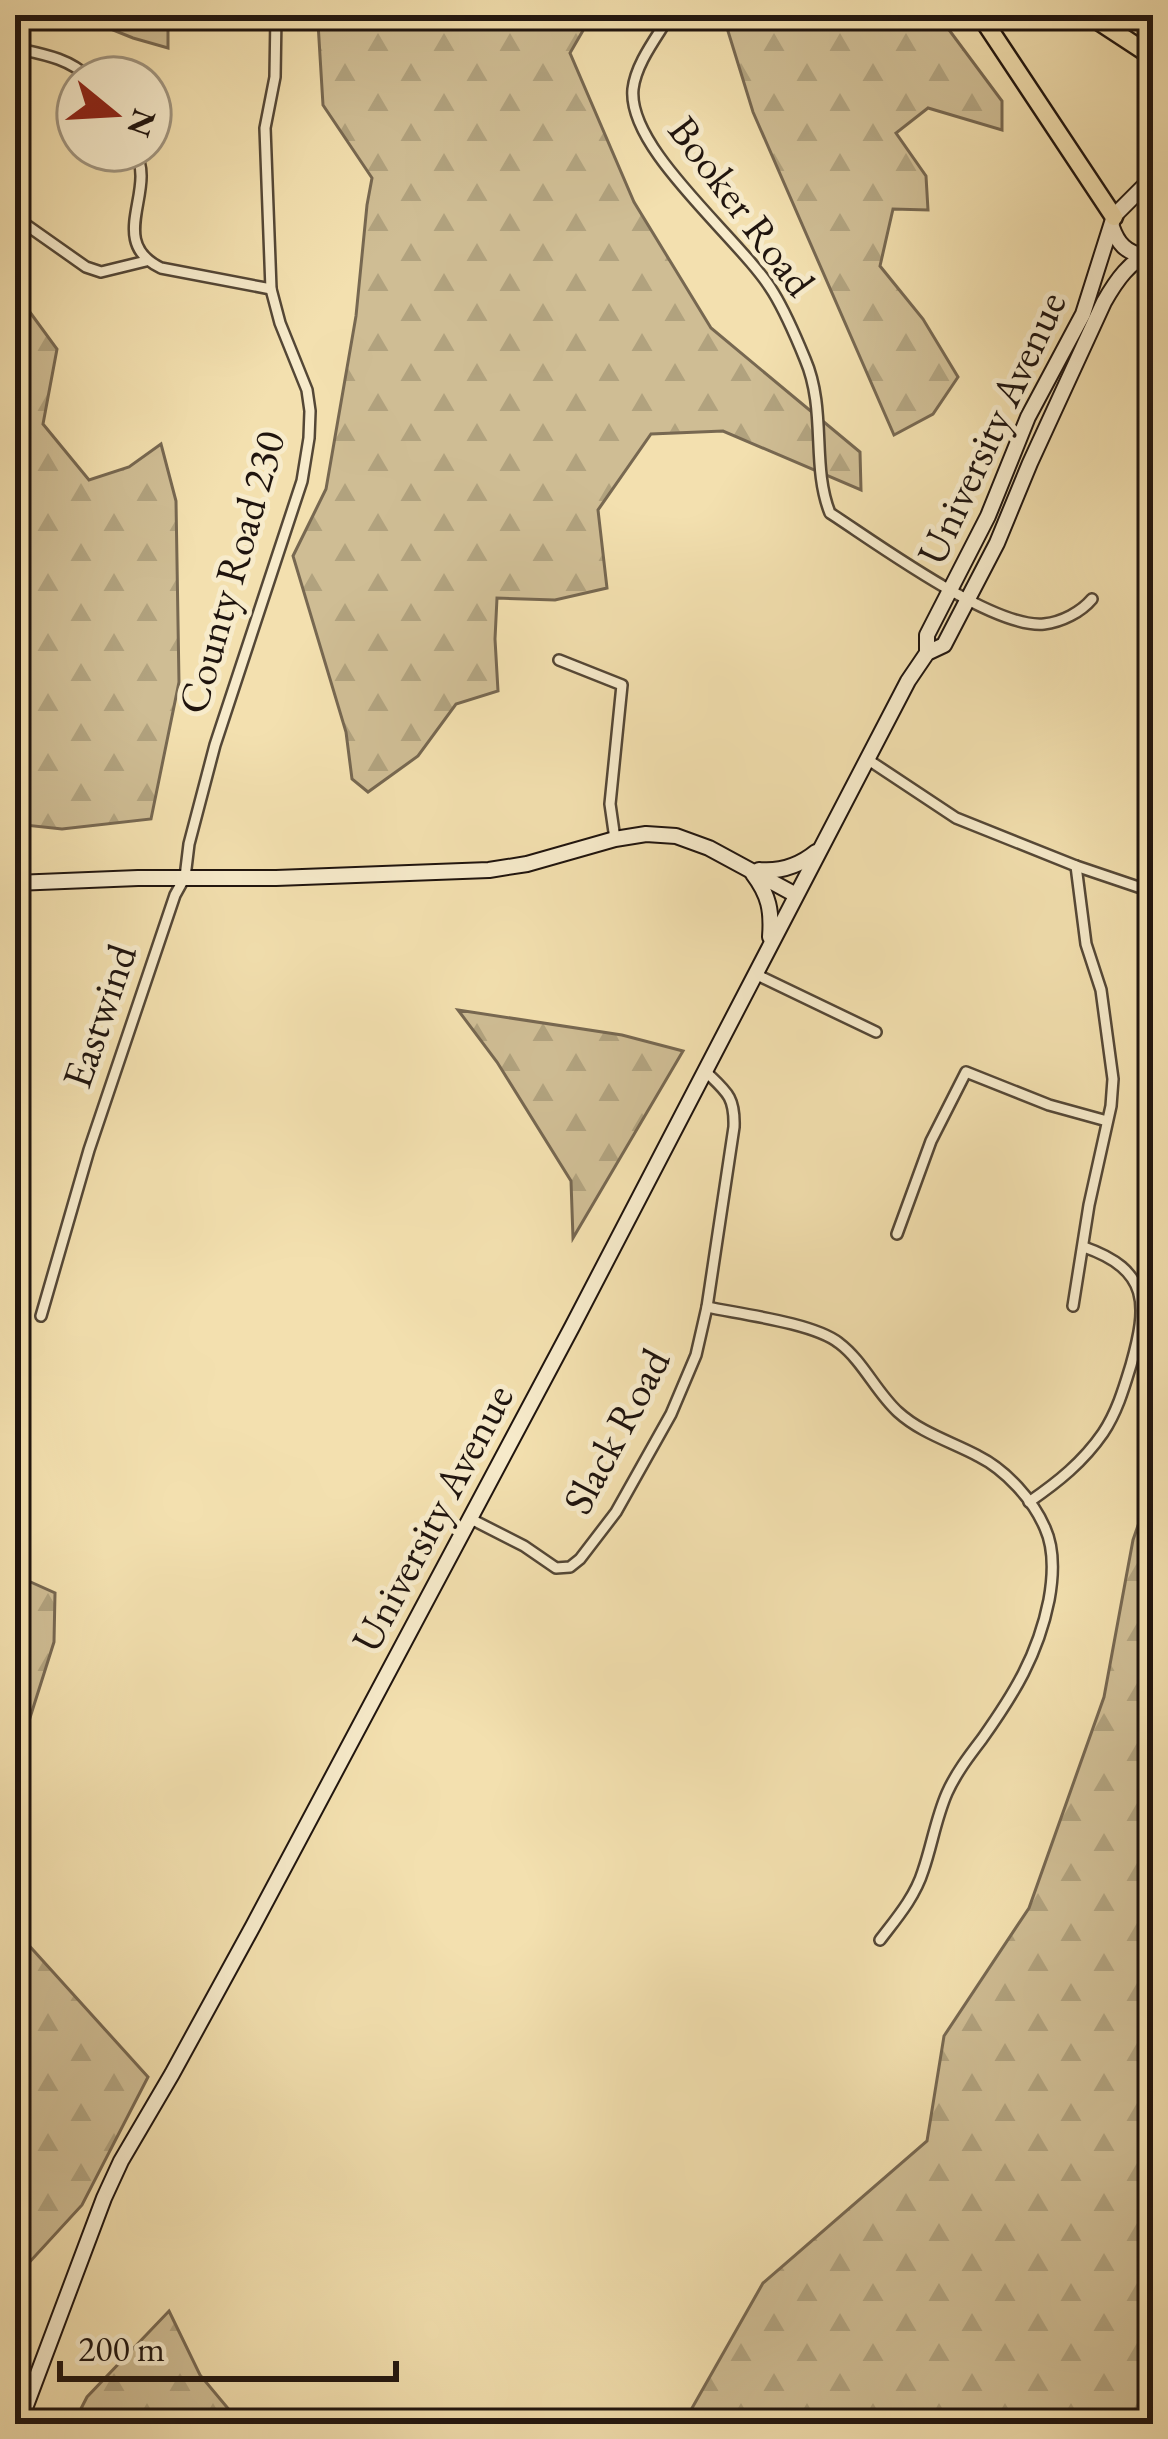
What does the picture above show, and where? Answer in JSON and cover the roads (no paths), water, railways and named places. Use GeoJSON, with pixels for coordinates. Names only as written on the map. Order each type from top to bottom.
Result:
{"type":"FeatureCollection","features":[{"type":"Feature","properties":{"kind":"highway"},"geometry":{"type":"LineString","coordinates":[[980,15],[1113,222]]}},
{"type":"Feature","properties":{"kind":"highway"},"geometry":{"type":"LineString","coordinates":[[1089,15],[1153,57]]}},
{"type":"Feature","properties":{"kind":"main road","name":"University Avenue"},"geometry":{"type":"LineString","coordinates":[[927,653],[927,635],[988,516],[1028,417],[1083,314],[1113,222],[1121,206],[1153,177]]}},
{"type":"Feature","properties":{"kind":"main road","name":"University Avenue"},"geometry":{"type":"LineString","coordinates":[[1113,222],[1122,246],[1132,253],[1148,254]]}},
{"type":"Feature","properties":{"kind":"main road","name":"University Avenue"},"geometry":{"type":"LineString","coordinates":[[19,2424],[112,2180],[254,1926],[908,681],[927,653],[944,645],[998,543],[1104,302],[1115,282],[1148,254]]}},
{"type":"Feature","properties":{"kind":"main road"},"geometry":{"type":"LineString","coordinates":[[15,883],[489,870],[646,834],[676,836],[709,848],[796,895]]}},
{"type":"Feature","properties":{"kind":"main road"},"geometry":{"type":"LineString","coordinates":[[750,870],[788,868],[820,849]]}},
{"type":"Feature","properties":{"kind":"main road"},"geometry":{"type":"LineString","coordinates":[[750,870],[770,904],[769,946]]}},
{"type":"Feature","properties":{"kind":"street","name":"County Road 230"},"geometry":{"type":"LineString","coordinates":[[184,878],[215,745],[302,481],[309,438],[307,390],[271,289],[265,128],[275,77],[276,15]]}},
{"type":"Feature","properties":{"kind":"street","name":"Booker Road"},"geometry":{"type":"LineString","coordinates":[[670,15],[633,88],[640,128],[772,290],[794,332],[812,375],[822,494],[830,513],[952,589]]}},
{"type":"Feature","properties":{"kind":"street"},"geometry":{"type":"LineString","coordinates":[[15,48],[54,57]]}},
{"type":"Feature","properties":{"kind":"street"},"geometry":{"type":"LineString","coordinates":[[143,174],[133,232],[146,261]]}},
{"type":"Feature","properties":{"kind":"street"},"geometry":{"type":"LineString","coordinates":[[15,217],[101,272],[146,261],[271,289]]}},
{"type":"Feature","properties":{"kind":"street"},"geometry":{"type":"LineString","coordinates":[[952,589],[995,612],[1043,624],[1084,609],[1092,598]]}},
{"type":"Feature","properties":{"kind":"street"},"geometry":{"type":"LineString","coordinates":[[560,660],[622,685],[610,804],[615,839]]}},
{"type":"Feature","properties":{"kind":"street"},"geometry":{"type":"LineString","coordinates":[[867,758],[956,818],[1153,892]]}},
{"type":"Feature","properties":{"kind":"street"},"geometry":{"type":"LineString","coordinates":[[1073,1306],[1113,1079],[1102,990],[1086,944],[1076,866]]}},
{"type":"Feature","properties":{"kind":"street","name":"Eastwind"},"geometry":{"type":"LineString","coordinates":[[40,1316],[95,1131],[184,878]]}},
{"type":"Feature","properties":{"kind":"street"},"geometry":{"type":"LineString","coordinates":[[755,974],[876,1032]]}},
{"type":"Feature","properties":{"kind":"street","name":"Slack Road"},"geometry":{"type":"LineString","coordinates":[[469,1518],[556,1568],[570,1567],[616,1512],[671,1414],[696,1355],[707,1307],[734,1127],[735,1108],[728,1092],[706,1072]]}},
{"type":"Feature","properties":{"kind":"street"},"geometry":{"type":"LineString","coordinates":[[897,1234],[931,1141],[966,1072],[1048,1105],[1107,1121]]}},
{"type":"Feature","properties":{"kind":"street"},"geometry":{"type":"LineString","coordinates":[[1029,1502],[1076,1466],[1108,1425],[1141,1333],[1137,1292],[1121,1264],[1084,1247]]}},
{"type":"Feature","properties":{"kind":"street"},"geometry":{"type":"LineString","coordinates":[[707,1307],[836,1340],[898,1412],[1001,1471],[1046,1530],[1052,1582],[1034,1656],[951,1785],[922,1874],[880,1940]]}}]}
